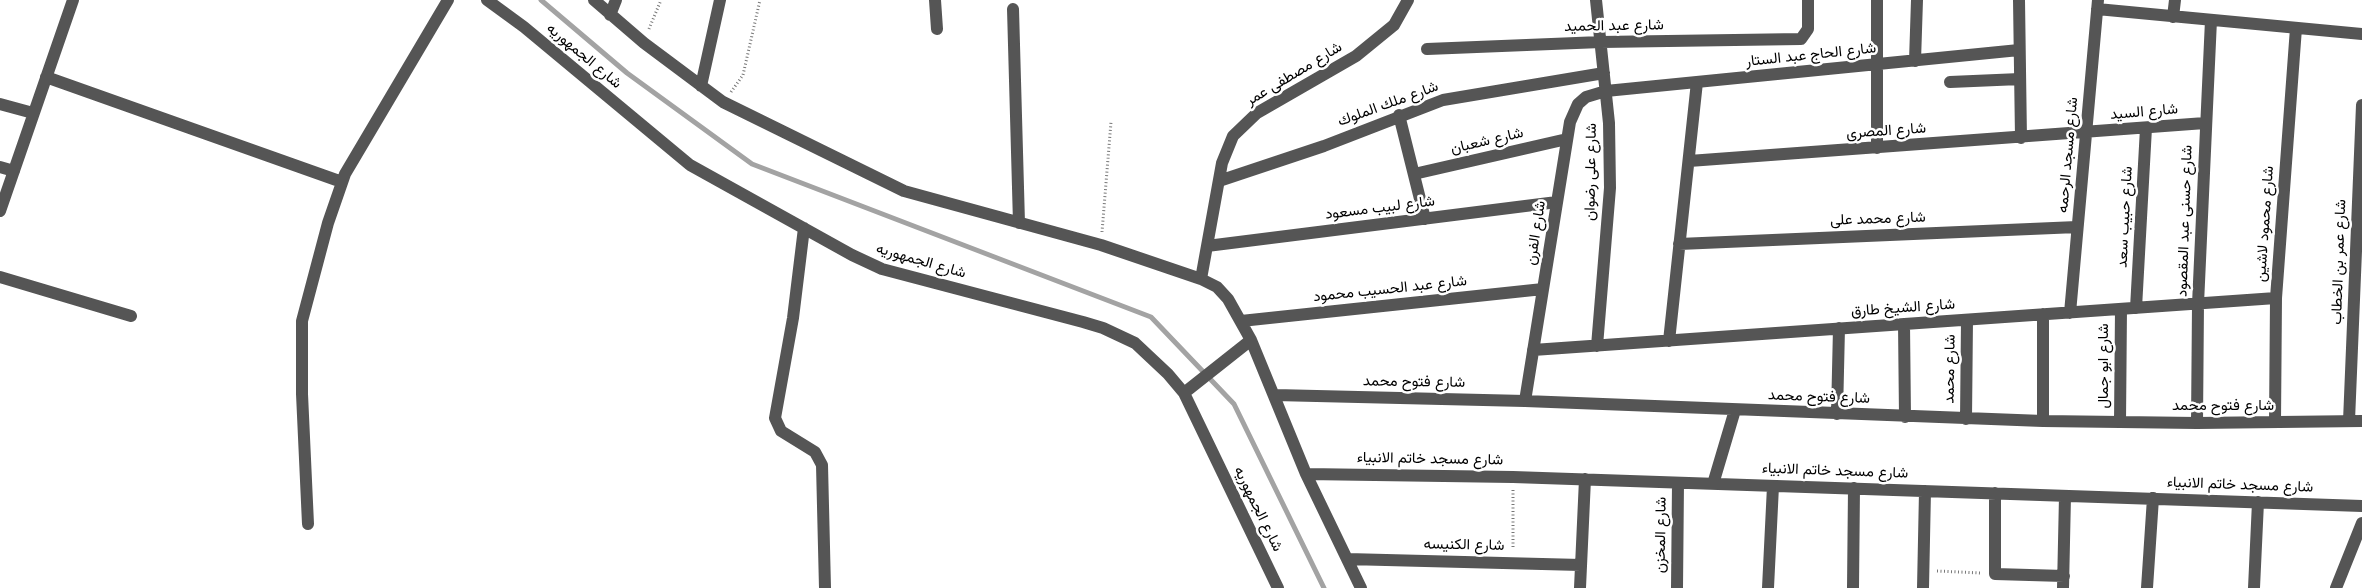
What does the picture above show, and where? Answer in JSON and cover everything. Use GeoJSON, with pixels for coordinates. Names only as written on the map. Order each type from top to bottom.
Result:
{"type":"FeatureCollection","features":[{"type":"Feature","properties":{"kind":"street"},"geometry":{"type":"LineString","coordinates":[[0,211],[73,0]]}},
{"type":"Feature","properties":{"kind":"street"},"geometry":{"type":"LineString","coordinates":[[308,524],[302,394],[302,321],[328,223],[342,182],[448,0]]}},
{"type":"Feature","properties":{"kind":"street","name":"شارع الجمهوريه"},"geometry":{"type":"LineString","coordinates":[[487,0],[524,27],[690,165],[852,255],[882,269],[1103,328],[1135,343],[1168,374],[1184,394],[1278,588]]}},
{"type":"Feature","properties":{"kind":"street"},"geometry":{"type":"LineString","coordinates":[[594,0],[644,43],[723,102],[904,192],[1101,245],[1201,278],[1217,287],[1228,299],[1251,340],[1306,474],[1361,588]]}},
{"type":"Feature","properties":{"kind":"street"},"geometry":{"type":"LineString","coordinates":[[610,15],[616,0]]}},
{"type":"Feature","properties":{"kind":"street"},"geometry":{"type":"LineString","coordinates":[[701,86],[720,0]]}},
{"type":"Feature","properties":{"kind":"street"},"geometry":{"type":"LineString","coordinates":[[935,0],[936,29]]}},
{"type":"Feature","properties":{"kind":"street","name":"شارع مصطفى عمر"},"geometry":{"type":"LineString","coordinates":[[1201,278],[1222,163],[1234,136],[1257,113],[1356,56],[1394,25],[1408,0]]}},
{"type":"Feature","properties":{"kind":"street","name":"شارع على رضوان"},"geometry":{"type":"LineString","coordinates":[[1596,0],[1609,123],[1610,188],[1597,346]]}},
{"type":"Feature","properties":{"kind":"street","name":"شارع عبد الحميد"},"geometry":{"type":"LineString","coordinates":[[1428,49],[1601,42],[1801,39],[1808,29],[1808,0]]}},
{"type":"Feature","properties":{"kind":"street"},"geometry":{"type":"LineString","coordinates":[[1877,0],[1877,148]]}},
{"type":"Feature","properties":{"kind":"street"},"geometry":{"type":"LineString","coordinates":[[1915,61],[1917,0]]}},
{"type":"Feature","properties":{"kind":"street"},"geometry":{"type":"LineString","coordinates":[[2019,0],[2021,138]]}},
{"type":"Feature","properties":{"kind":"street"},"geometry":{"type":"LineString","coordinates":[[2173,17],[2175,0]]}},
{"type":"Feature","properties":{"kind":"street"},"geometry":{"type":"LineString","coordinates":[[2098,5],[2173,17],[2362,34]]}},
{"type":"Feature","properties":{"kind":"street","name":"شارع مسجد الرحمه"},"geometry":{"type":"LineString","coordinates":[[2070,313],[2098,5]]}},
{"type":"Feature","properties":{"kind":"street"},"geometry":{"type":"LineString","coordinates":[[1013,9],[1019,224]]}},
{"type":"Feature","properties":{"kind":"street","name":"شارع حسنى عبد المقصود"},"geometry":{"type":"LineString","coordinates":[[2197,423],[2198,304],[2211,20]]}},
{"type":"Feature","properties":{"kind":"street","name":"شارع محمود لاشين"},"geometry":{"type":"LineString","coordinates":[[2275,422],[2276,298],[2296,28]]}},
{"type":"Feature","properties":{"kind":"street","name":"شارع الحاج عبد الستار"},"geometry":{"type":"LineString","coordinates":[[1606,91],[2020,50]]}},
{"type":"Feature","properties":{"kind":"street","name":"شارع ملك الملوك"},"geometry":{"type":"LineString","coordinates":[[1219,181],[1324,146],[1399,115],[1442,100],[1604,73]]}},
{"type":"Feature","properties":{"kind":"street"},"geometry":{"type":"LineString","coordinates":[[46,77],[342,182]]}},
{"type":"Feature","properties":{"kind":"street"},"geometry":{"type":"LineString","coordinates":[[1950,82],[2020,78]]}},
{"type":"Feature","properties":{"kind":"street"},"geometry":{"type":"LineString","coordinates":[[1669,341],[1697,82]]}},
{"type":"Feature","properties":{"kind":"street","name":"شارع الفرن"},"geometry":{"type":"LineString","coordinates":[[1525,401],[1573,112],[1578,104],[1596,92],[1606,91]]}},
{"type":"Feature","properties":{"kind":"street"},"geometry":{"type":"LineString","coordinates":[[0,104],[33,113]]}},
{"type":"Feature","properties":{"kind":"street","name":"شارع عمر بن الخطاب"},"geometry":{"type":"LineString","coordinates":[[2349,421],[2362,105]]}},
{"type":"Feature","properties":{"kind":"street"},"geometry":{"type":"LineString","coordinates":[[1399,115],[1425,219]]}},
{"type":"Feature","properties":{"kind":"street","name":"شارع السيد"},"geometry":{"type":"LineString","coordinates":[[2086,133],[2206,123]]}},
{"type":"Feature","properties":{"kind":"street","name":"شارع حبيب سعد"},"geometry":{"type":"LineString","coordinates":[[2136,308],[2146,128]]}},
{"type":"Feature","properties":{"kind":"street","name":"شارع المصرى"},"geometry":{"type":"LineString","coordinates":[[1689,161],[2086,133]]}},
{"type":"Feature","properties":{"kind":"street","name":"شارع شعبان"},"geometry":{"type":"LineString","coordinates":[[1414,174],[1567,139]]}},
{"type":"Feature","properties":{"kind":"street"},"geometry":{"type":"LineString","coordinates":[[0,166],[14,171]]}},
{"type":"Feature","properties":{"kind":"street","name":"شارع لبيب مسعود"},"geometry":{"type":"LineString","coordinates":[[1207,246],[1557,202]]}},
{"type":"Feature","properties":{"kind":"street","name":"شارع محمد على"},"geometry":{"type":"LineString","coordinates":[[1679,244],[2077,227]]}},
{"type":"Feature","properties":{"kind":"street"},"geometry":{"type":"LineString","coordinates":[[804,228],[793,318],[776,418],[782,431],[815,452],[822,465],[825,588]]}},
{"type":"Feature","properties":{"kind":"street"},"geometry":{"type":"LineString","coordinates":[[0,277],[131,316]]}},
{"type":"Feature","properties":{"kind":"street","name":"شارع عبد الحسيب محمود"},"geometry":{"type":"LineString","coordinates":[[1241,321],[1543,289]]}},
{"type":"Feature","properties":{"kind":"street","name":"شارع الشيخ طارق"},"geometry":{"type":"LineString","coordinates":[[1533,350],[2276,298]]}},
{"type":"Feature","properties":{"kind":"street","name":"شارع ابو جمال"},"geometry":{"type":"LineString","coordinates":[[2120,309],[2120,422]]}},
{"type":"Feature","properties":{"kind":"street"},"geometry":{"type":"LineString","coordinates":[[2043,421],[2044,314]]}},
{"type":"Feature","properties":{"kind":"street","name":"شارع محمد"},"geometry":{"type":"LineString","coordinates":[[1966,419],[1967,320]]}},
{"type":"Feature","properties":{"kind":"street"},"geometry":{"type":"LineString","coordinates":[[1904,324],[1904,417]]}},
{"type":"Feature","properties":{"kind":"street"},"geometry":{"type":"LineString","coordinates":[[1837,414],[1839,328]]}},
{"type":"Feature","properties":{"kind":"street"},"geometry":{"type":"LineString","coordinates":[[1184,394],[1251,340]]}},
{"type":"Feature","properties":{"kind":"street","name":"شارع فتوح محمد"},"geometry":{"type":"LineString","coordinates":[[1275,396],[1525,401],[2043,421],[2197,423],[2362,421]]}},
{"type":"Feature","properties":{"kind":"street"},"geometry":{"type":"LineString","coordinates":[[1712,484],[1735,410]]}},
{"type":"Feature","properties":{"kind":"street","name":"شارع مسجد خاتم الانبياء"},"geometry":{"type":"LineString","coordinates":[[1306,474],[1585,479],[2362,506]]}},
{"type":"Feature","properties":{"kind":"street"},"geometry":{"type":"LineString","coordinates":[[1580,588],[1585,479]]}},
{"type":"Feature","properties":{"kind":"street","name":"شارع المخزن"},"geometry":{"type":"LineString","coordinates":[[1677,588],[1678,482]]}},
{"type":"Feature","properties":{"kind":"street"},"geometry":{"type":"LineString","coordinates":[[1768,588],[1773,486]]}},
{"type":"Feature","properties":{"kind":"street"},"geometry":{"type":"LineString","coordinates":[[1853,588],[1854,488]]}},
{"type":"Feature","properties":{"kind":"street"},"geometry":{"type":"LineString","coordinates":[[1923,588],[1925,491]]}},
{"type":"Feature","properties":{"kind":"street"},"geometry":{"type":"LineString","coordinates":[[1995,493],[1995,574],[2063,582],[2065,496]]}},
{"type":"Feature","properties":{"kind":"street"},"geometry":{"type":"LineString","coordinates":[[2147,588],[2153,498]]}},
{"type":"Feature","properties":{"kind":"street"},"geometry":{"type":"LineString","coordinates":[[2254,588],[2258,502]]}},
{"type":"Feature","properties":{"kind":"street"},"geometry":{"type":"LineString","coordinates":[[2336,588],[2362,523]]}},
{"type":"Feature","properties":{"kind":"street","name":"شارع الكنيسه"},"geometry":{"type":"LineString","coordinates":[[1347,559],[1581,565]]}},
{"type":"Feature","properties":{"kind":"path"},"geometry":{"type":"LineString","coordinates":[[644,43],[661,0]]}},
{"type":"Feature","properties":{"kind":"path"},"geometry":{"type":"LineString","coordinates":[[723,102],[743,75],[760,0]]}},
{"type":"Feature","properties":{"kind":"path"},"geometry":{"type":"LineString","coordinates":[[1101,245],[1111,122]]}},
{"type":"Feature","properties":{"kind":"path"},"geometry":{"type":"LineString","coordinates":[[1513,477],[1513,562]]}},
{"type":"Feature","properties":{"kind":"path"},"geometry":{"type":"LineString","coordinates":[[1924,570],[1995,574]]}},
{"type":"Feature","properties":{"kind":"waterway"},"geometry":{"type":"LineString","coordinates":[[541,0],[627,73],[752,164],[1151,317],[1234,404],[1324,588]]}}]}
